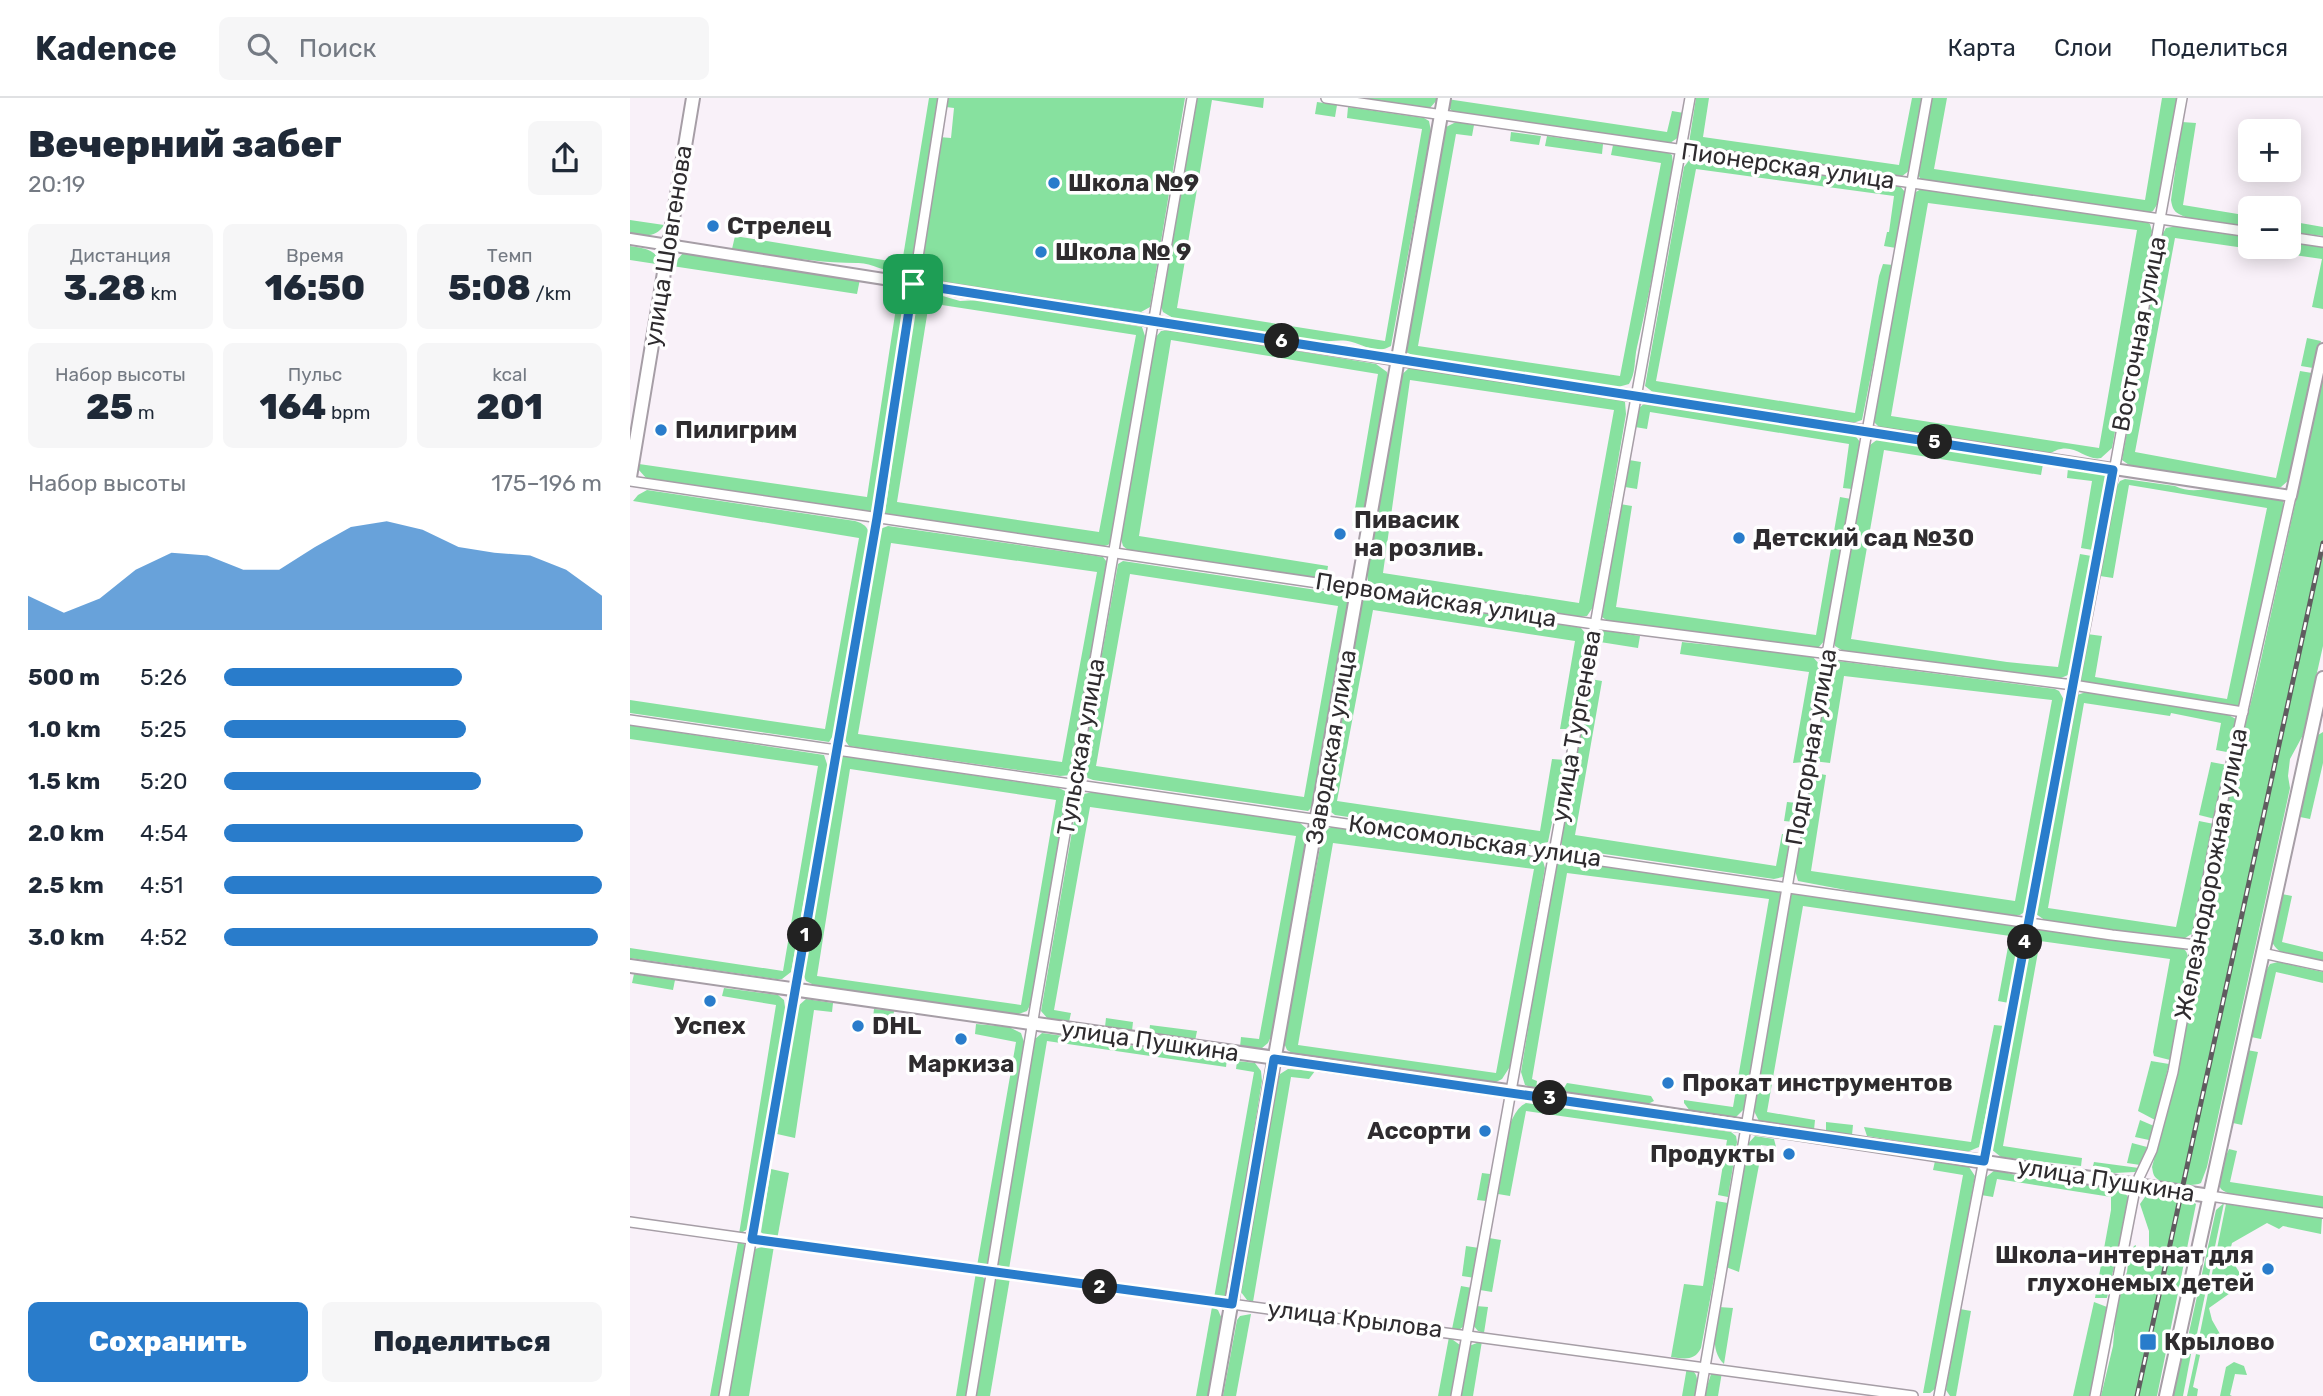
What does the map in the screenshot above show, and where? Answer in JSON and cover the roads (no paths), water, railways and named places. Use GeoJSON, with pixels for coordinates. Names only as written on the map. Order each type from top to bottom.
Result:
{"type":"FeatureCollection","features":[{"type":"Feature","properties":{"kind":"main road","name":"улица Шовгенова"},"geometry":{"type":"LineString","coordinates":[[630,479],[693,98]]}},
{"type":"Feature","properties":{"kind":"main road","name":"Заводская улица"},"geometry":{"type":"LineString","coordinates":[[1215,1396],[1444,98]]}},
{"type":"Feature","properties":{"kind":"main road"},"geometry":{"type":"LineString","coordinates":[[2166,1396],[2262,953],[2318,722],[2323,678]]}},
{"type":"Feature","properties":{"kind":"main road","name":"улица Пушкина"},"geometry":{"type":"LineString","coordinates":[[630,965],[1746,1126],[2210,1196]]}},
{"type":"Feature","properties":{"kind":"street"},"geometry":{"type":"LineString","coordinates":[[724,1396],[877,518],[943,98]]}},
{"type":"Feature","properties":{"kind":"street","name":"Тульская улица"},"geometry":{"type":"LineString","coordinates":[[971,1396],[1032,1024],[1192,98]]}},
{"type":"Feature","properties":{"kind":"street","name":"Пионерская улица"},"geometry":{"type":"LineString","coordinates":[[1325,98],[2238,230]]}},
{"type":"Feature","properties":{"kind":"street","name":"улица Тургенева"},"geometry":{"type":"LineString","coordinates":[[1456,1396],[1690,98]]}},
{"type":"Feature","properties":{"kind":"street","name":"Подгорная улица"},"geometry":{"type":"LineString","coordinates":[[1700,1396],[1827,654],[1927,98]]}},
{"type":"Feature","properties":{"kind":"street","name":"Восточная улица"},"geometry":{"type":"LineString","coordinates":[[1939,1396],[2182,98]]}},
{"type":"Feature","properties":{"kind":"street"},"geometry":{"type":"LineString","coordinates":[[630,239],[1398,360],[2291,496]]}},
{"type":"Feature","properties":{"kind":"street"},"geometry":{"type":"LineString","coordinates":[[2301,239],[2323,242]]}},
{"type":"Feature","properties":{"kind":"street","name":"Железнодорожная улица"},"geometry":{"type":"LineString","coordinates":[[2095,1396],[2136,1184],[2152,1150],[2173,1072],[2218,822],[2323,349]]}},
{"type":"Feature","properties":{"kind":"street","name":"Первомайская улица"},"geometry":{"type":"LineString","coordinates":[[630,479],[1594,624],[2073,685],[2243,712]]}},
{"type":"Feature","properties":{"kind":"street","name":"Комсомольская улица"},"geometry":{"type":"LineString","coordinates":[[630,720],[2196,945]]}},
{"type":"Feature","properties":{"kind":"street"},"geometry":{"type":"LineString","coordinates":[[2262,953],[2323,966]]}},
{"type":"Feature","properties":{"kind":"street"},"geometry":{"type":"LineString","coordinates":[[2210,1196],[2323,1213]]}},
{"type":"Feature","properties":{"kind":"street","name":"улица Крылова"},"geometry":{"type":"LineString","coordinates":[[630,1222],[1913,1396]]}},
{"type":"Feature","properties":{"kind":"railway"},"geometry":{"type":"LineString","coordinates":[[2137,1396],[2323,543]]}},
{"type":"Feature","properties":{"kind":"place","name":"Школа №9"},"geometry":{"type":"Point","coordinates":[1054,183]}},
{"type":"Feature","properties":{"kind":"place","name":"Стрелец"},"geometry":{"type":"Point","coordinates":[713,226]}},
{"type":"Feature","properties":{"kind":"place","name":"Школа № 9"},"geometry":{"type":"Point","coordinates":[1041,252]}},
{"type":"Feature","properties":{"kind":"place","name":"Пилигрим"},"geometry":{"type":"Point","coordinates":[661,430]}},
{"type":"Feature","properties":{"kind":"place","name":"Пивасик на розлив."},"geometry":{"type":"Point","coordinates":[1340,534]}},
{"type":"Feature","properties":{"kind":"place","name":"Детский сад №30"},"geometry":{"type":"Point","coordinates":[1739,538]}},
{"type":"Feature","properties":{"kind":"place","name":"Успех"},"geometry":{"type":"Point","coordinates":[710,1001]}},
{"type":"Feature","properties":{"kind":"place","name":"DHL"},"geometry":{"type":"Point","coordinates":[858,1026]}},
{"type":"Feature","properties":{"kind":"place","name":"Маркиза"},"geometry":{"type":"Point","coordinates":[961,1039]}},
{"type":"Feature","properties":{"kind":"place","name":"Прокат инструментов"},"geometry":{"type":"Point","coordinates":[1668,1083]}},
{"type":"Feature","properties":{"kind":"place","name":"Ассорти"},"geometry":{"type":"Point","coordinates":[1485,1131]}},
{"type":"Feature","properties":{"kind":"place","name":"Продукты"},"geometry":{"type":"Point","coordinates":[1789,1154]}},
{"type":"Feature","properties":{"kind":"place","name":"Школа-интернат для глухонемых детей"},"geometry":{"type":"Point","coordinates":[2268,1269]}},
{"type":"Feature","properties":{"kind":"place","name":"Крылово"},"geometry":{"type":"Point","coordinates":[2148,1342]}}]}
